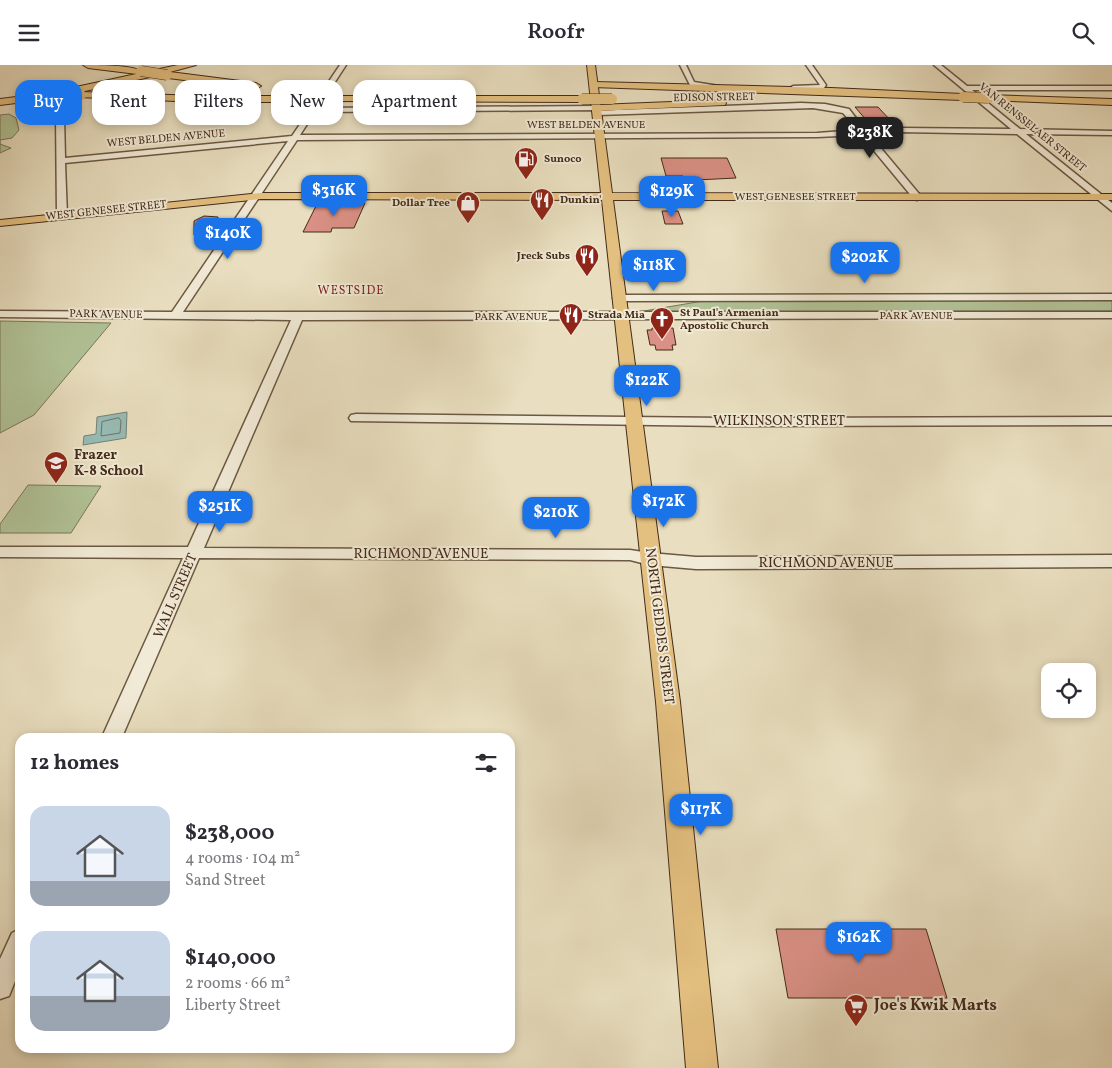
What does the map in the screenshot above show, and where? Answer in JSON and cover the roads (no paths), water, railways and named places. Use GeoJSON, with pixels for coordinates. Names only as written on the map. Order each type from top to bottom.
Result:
{"type":"FeatureCollection","features":[{"type":"Feature","properties":{"kind":"highway"},"geometry":{"type":"LineString","coordinates":[[88,65],[268,87]]}},
{"type":"Feature","properties":{"kind":"highway"},"geometry":{"type":"LineString","coordinates":[[0,102],[48,96],[191,65]]}},
{"type":"Feature","properties":{"kind":"highway"},"geometry":{"type":"LineString","coordinates":[[595,85],[967,96],[992,101],[1112,108]]}},
{"type":"Feature","properties":{"kind":"highway"},"geometry":{"type":"LineString","coordinates":[[8,90],[81,95],[271,99]]}},
{"type":"Feature","properties":{"kind":"highway"},"geometry":{"type":"LineString","coordinates":[[343,95],[612,97],[914,95]]}},
{"type":"Feature","properties":{"kind":"highway"},"geometry":{"type":"LineString","coordinates":[[598,111],[856,99],[967,96]]}},
{"type":"Feature","properties":{"kind":"highway"},"geometry":{"type":"LineString","coordinates":[[612,97],[856,99]]}},
{"type":"Feature","properties":{"kind":"highway"},"geometry":{"type":"LineString","coordinates":[[992,101],[1112,102]]}},
{"type":"Feature","properties":{"kind":"main road","name":"NORTH GEDDES STREET"},"geometry":{"type":"LineString","coordinates":[[592,65],[618,298],[668,702],[702,1068]]}},
{"type":"Feature","properties":{"kind":"main road","name":"WEST GENESEE STREET"},"geometry":{"type":"LineString","coordinates":[[0,223],[256,196],[1112,197]]}},
{"type":"Feature","properties":{"kind":"street"},"geometry":{"type":"LineString","coordinates":[[333,80],[343,65]]}},
{"type":"Feature","properties":{"kind":"street"},"geometry":{"type":"LineString","coordinates":[[683,65],[692,84],[784,87],[818,87],[823,85],[809,65]]}},
{"type":"Feature","properties":{"kind":"street","name":"VAN RENSSELAER STREET"},"geometry":{"type":"LineString","coordinates":[[937,65],[967,96],[1020,132],[1112,208]]}},
{"type":"Feature","properties":{"kind":"street"},"geometry":{"type":"LineString","coordinates":[[967,96],[1112,88]]}},
{"type":"Feature","properties":{"kind":"street"},"geometry":{"type":"LineString","coordinates":[[831,107],[846,111],[917,197]]}},
{"type":"Feature","properties":{"kind":"street","name":"EDISON STREET"},"geometry":{"type":"LineString","coordinates":[[343,110],[598,111],[831,107]]}},
{"type":"Feature","properties":{"kind":"street"},"geometry":{"type":"LineString","coordinates":[[60,125],[62,216]]}},
{"type":"Feature","properties":{"kind":"street"},"geometry":{"type":"LineString","coordinates":[[175,316],[304,125]]}},
{"type":"Feature","properties":{"kind":"street","name":"WEST BELDEN AVENUE"},"geometry":{"type":"LineString","coordinates":[[61,161],[296,138],[817,135],[862,131],[1112,133]]}},
{"type":"Feature","properties":{"kind":"street"},"geometry":{"type":"LineString","coordinates":[[621,317],[639,308],[697,297]]}},
{"type":"Feature","properties":{"kind":"street","name":"PARK AVENUE"},"geometry":{"type":"LineString","coordinates":[[618,298],[1112,297]]}},
{"type":"Feature","properties":{"kind":"street","name":"PARK AVENUE"},"geometry":{"type":"LineString","coordinates":[[0,314],[298,317],[1112,315]]}},
{"type":"Feature","properties":{"kind":"street","name":"WALL STREET"},"geometry":{"type":"LineString","coordinates":[[114,733],[298,317]]}},
{"type":"Feature","properties":{"kind":"street","name":"WILKINSON STREET"},"geometry":{"type":"LineString","coordinates":[[356,418],[1112,421]]}},
{"type":"Feature","properties":{"kind":"street","name":"RICHMOND AVENUE"},"geometry":{"type":"LineString","coordinates":[[0,552],[620,555],[696,563],[1112,561]]}},
{"type":"Feature","properties":{"kind":"street"},"geometry":{"type":"LineString","coordinates":[[0,987],[15,952]]}},
{"type":"Feature","properties":{"kind":"water"},"geometry":{"type":"Polygon","coordinates":[[[127,412],[126,438],[83,445],[84,436],[96,434],[97,417],[127,412]]]}},
{"type":"Feature","properties":{"kind":"place","name":"Sunoco"},"geometry":{"type":"Point","coordinates":[526,180]}},
{"type":"Feature","properties":{"kind":"place","name":"Dunkin'"},"geometry":{"type":"Point","coordinates":[542,221]}},
{"type":"Feature","properties":{"kind":"place","name":"Dollar Tree"},"geometry":{"type":"Point","coordinates":[468,224]}},
{"type":"Feature","properties":{"kind":"place","name":"Jreck Subs"},"geometry":{"type":"Point","coordinates":[587,277]}},
{"type":"Feature","properties":{"kind":"place","name":"Strada Mia"},"geometry":{"type":"Point","coordinates":[571,336]}},
{"type":"Feature","properties":{"kind":"place","name":"St Paul's Armenian Apostolic Church"},"geometry":{"type":"Point","coordinates":[662,340]}},
{"type":"Feature","properties":{"kind":"place","name":"Frazer K-8 School"},"geometry":{"type":"Point","coordinates":[56,484]}},
{"type":"Feature","properties":{"kind":"place","name":"Joe's Kwik Marts"},"geometry":{"type":"Point","coordinates":[856,1027]}},
{"type":"Feature","properties":{"kind":"district","name":"WESTSIDE"},"geometry":{"type":"Point","coordinates":[351,291]}}]}
